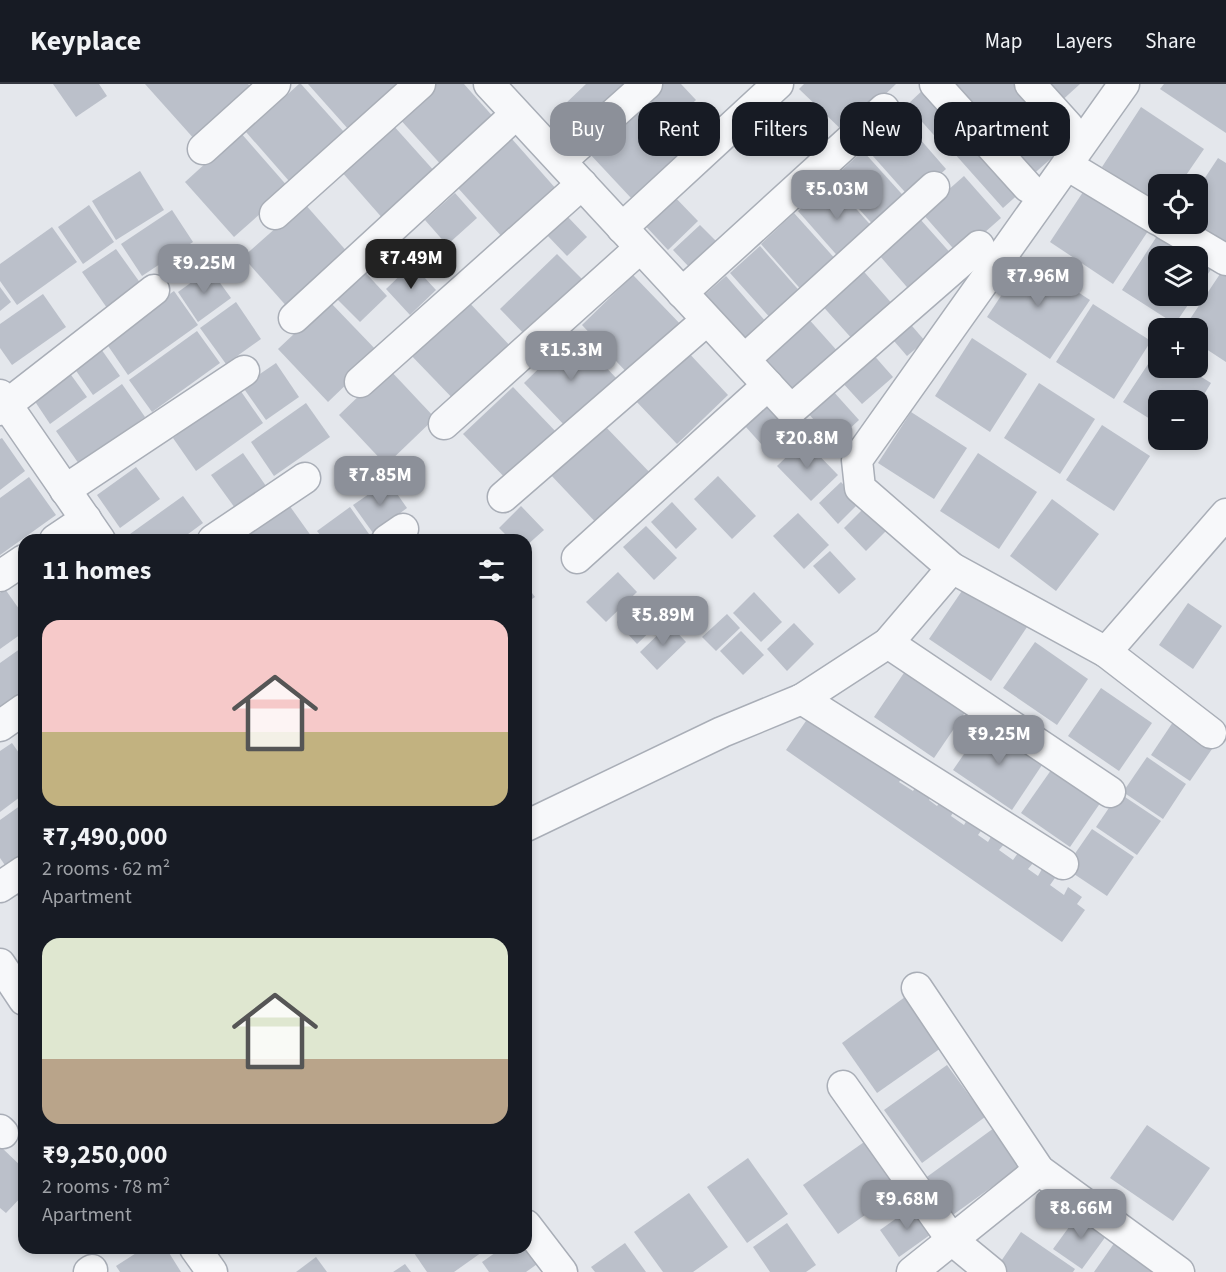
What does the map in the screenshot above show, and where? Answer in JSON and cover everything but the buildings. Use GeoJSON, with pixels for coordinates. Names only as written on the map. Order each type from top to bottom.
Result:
{"type":"FeatureCollection","features":[{"type":"Feature","properties":{"kind":"street"},"geometry":{"type":"LineString","coordinates":[[203,149],[275,84]]}},
{"type":"Feature","properties":{"kind":"street"},"geometry":{"type":"LineString","coordinates":[[274,214],[420,84]]}},
{"type":"Feature","properties":{"kind":"street"},"geometry":{"type":"LineString","coordinates":[[561,162],[647,84]]}},
{"type":"Feature","properties":{"kind":"street"},"geometry":{"type":"LineString","coordinates":[[444,424],[631,238],[778,84]]}},
{"type":"Feature","properties":{"kind":"street"},"geometry":{"type":"LineString","coordinates":[[935,84],[1028,187]]}},
{"type":"Feature","properties":{"kind":"street"},"geometry":{"type":"LineString","coordinates":[[1030,84],[1046,102]]}},
{"type":"Feature","properties":{"kind":"street"},"geometry":{"type":"LineString","coordinates":[[1124,84],[857,460],[861,488],[952,568],[1106,652],[1211,733]]}},
{"type":"Feature","properties":{"kind":"street"},"geometry":{"type":"LineString","coordinates":[[294,318],[501,94],[791,410],[980,246]]}},
{"type":"Feature","properties":{"kind":"street"},"geometry":{"type":"LineString","coordinates":[[682,293],[840,149]]}},
{"type":"Feature","properties":{"kind":"street"},"geometry":{"type":"LineString","coordinates":[[1067,165],[1148,213]]}},
{"type":"Feature","properties":{"kind":"street"},"geometry":{"type":"LineString","coordinates":[[360,382],[582,184]]}},
{"type":"Feature","properties":{"kind":"street"},"geometry":{"type":"LineString","coordinates":[[745,359],[934,187]]}},
{"type":"Feature","properties":{"kind":"street"},"geometry":{"type":"LineString","coordinates":[[1182,234],[1226,260]]}},
{"type":"Feature","properties":{"kind":"street"},"geometry":{"type":"LineString","coordinates":[[78,534],[93,530],[2,404],[154,290]]}},
{"type":"Feature","properties":{"kind":"street"},"geometry":{"type":"LineString","coordinates":[[502,497],[707,320]]}},
{"type":"Feature","properties":{"kind":"street"},"geometry":{"type":"LineString","coordinates":[[65,490],[244,371]]}},
{"type":"Feature","properties":{"kind":"street"},"geometry":{"type":"LineString","coordinates":[[577,558],[768,385]]}},
{"type":"Feature","properties":{"kind":"street"},"geometry":{"type":"LineString","coordinates":[[222,534],[305,478]]}},
{"type":"Feature","properties":{"kind":"street"},"geometry":{"type":"LineString","coordinates":[[1106,652],[1226,514]]}},
{"type":"Feature","properties":{"kind":"street"},"geometry":{"type":"LineString","coordinates":[[0,576],[18,564]]}},
{"type":"Feature","properties":{"kind":"street"},"geometry":{"type":"LineString","coordinates":[[532,823],[722,732],[802,699],[888,643],[952,568]]}},
{"type":"Feature","properties":{"kind":"street"},"geometry":{"type":"LineString","coordinates":[[888,643],[1110,792]]}},
{"type":"Feature","properties":{"kind":"street"},"geometry":{"type":"LineString","coordinates":[[802,699],[1063,864]]}},
{"type":"Feature","properties":{"kind":"street"},"geometry":{"type":"LineString","coordinates":[[0,726],[18,713]]}},
{"type":"Feature","properties":{"kind":"street"},"geometry":{"type":"LineString","coordinates":[[0,887],[18,875]]}},
{"type":"Feature","properties":{"kind":"street"},"geometry":{"type":"LineString","coordinates":[[0,964],[18,991]]}},
{"type":"Feature","properties":{"kind":"street"},"geometry":{"type":"LineString","coordinates":[[917,988],[1039,1170],[1179,1272]]}},
{"type":"Feature","properties":{"kind":"street"},"geometry":{"type":"LineString","coordinates":[[843,1086],[952,1240],[991,1272]]}},
{"type":"Feature","properties":{"kind":"street"},"geometry":{"type":"LineString","coordinates":[[912,1272],[1039,1170]]}},
{"type":"Feature","properties":{"kind":"street"},"geometry":{"type":"LineString","coordinates":[[532,1233],[562,1272]]}},
{"type":"Feature","properties":{"kind":"street"},"geometry":{"type":"LineString","coordinates":[[199,1254],[212,1272]]}}]}
